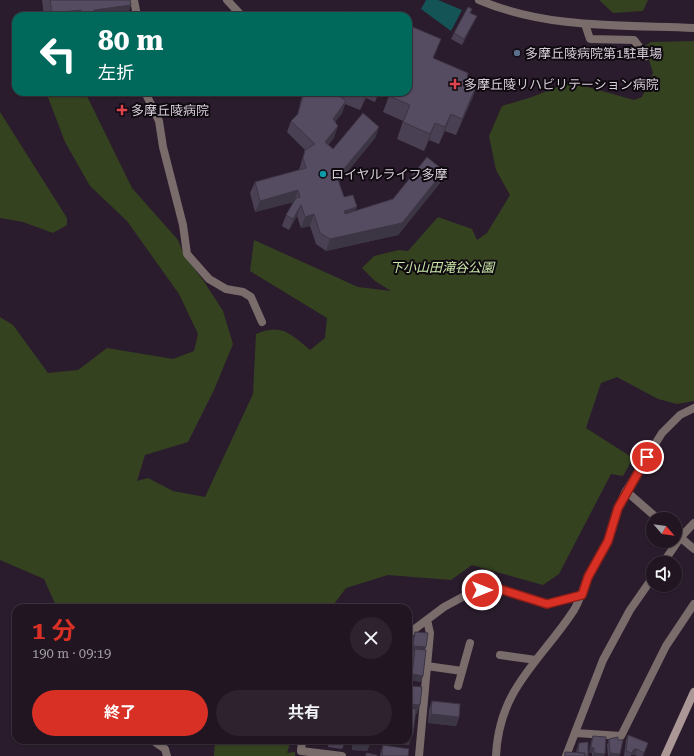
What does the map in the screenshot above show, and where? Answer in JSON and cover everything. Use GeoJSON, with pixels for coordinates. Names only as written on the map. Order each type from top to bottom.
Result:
{"type":"FeatureCollection","features":[{"type":"Feature","properties":{"kind":"main road"},"geometry":{"type":"LineString","coordinates":[[665,756],[694,692]]}},
{"type":"Feature","properties":{"kind":"street"},"geometry":{"type":"LineString","coordinates":[[134,0],[136,12]]}},
{"type":"Feature","properties":{"kind":"street"},"geometry":{"type":"LineString","coordinates":[[227,0],[238,12]]}},
{"type":"Feature","properties":{"kind":"street"},"geometry":{"type":"LineString","coordinates":[[479,0],[510,12],[536,18],[585,24],[694,28]]}},
{"type":"Feature","properties":{"kind":"street"},"geometry":{"type":"LineString","coordinates":[[585,24],[590,39],[634,40],[646,56]]}},
{"type":"Feature","properties":{"kind":"street"},"geometry":{"type":"LineString","coordinates":[[147,96],[159,121],[163,147],[183,225],[187,254],[209,279],[226,289],[243,292],[251,297],[262,322]]}},
{"type":"Feature","properties":{"kind":"street"},"geometry":{"type":"LineString","coordinates":[[496,756],[496,743],[502,718],[512,694],[574,610],[582,595],[588,577],[608,541],[618,508],[626,491],[662,433],[680,415],[694,408]]}},
{"type":"Feature","properties":{"kind":"street"},"geometry":{"type":"LineString","coordinates":[[626,491],[650,512]]}},
{"type":"Feature","properties":{"kind":"street"},"geometry":{"type":"LineString","coordinates":[[682,532],[694,523]]}},
{"type":"Feature","properties":{"kind":"street"},"geometry":{"type":"LineString","coordinates":[[682,538],[694,549]]}},
{"type":"Feature","properties":{"kind":"street"},"geometry":{"type":"LineString","coordinates":[[412,631],[444,607],[468,594],[493,587],[547,604],[582,595]]}},
{"type":"Feature","properties":{"kind":"street"},"geometry":{"type":"LineString","coordinates":[[566,756],[576,733],[585,703],[603,660],[630,610],[646,587]]}},
{"type":"Feature","properties":{"kind":"street"},"geometry":{"type":"LineString","coordinates":[[576,733],[621,736],[666,646],[694,604]]}},
{"type":"Feature","properties":{"kind":"street"},"geometry":{"type":"LineString","coordinates":[[419,756],[430,633],[427,620]]}},
{"type":"Feature","properties":{"kind":"street"},"geometry":{"type":"LineString","coordinates":[[458,686],[470,643]]}},
{"type":"Feature","properties":{"kind":"street"},"geometry":{"type":"LineString","coordinates":[[500,655],[536,660]]}},
{"type":"Feature","properties":{"kind":"street"},"geometry":{"type":"LineString","coordinates":[[427,666],[462,671]]}},
{"type":"Feature","properties":{"kind":"street"},"geometry":{"type":"LineString","coordinates":[[158,744],[165,749],[167,756]]}},
{"type":"Feature","properties":{"kind":"street"},"geometry":{"type":"LineString","coordinates":[[302,744],[301,751],[342,756]]}},
{"type":"Feature","properties":{"kind":"green space"},"geometry":{"type":"Polygon","coordinates":[[[599,0],[648,0],[643,11],[613,13],[599,0]]]}},
{"type":"Feature","properties":{"kind":"green space","name":"下小山田滝谷公園"},"geometry":{"type":"Polygon","coordinates":[[[694,41],[694,401],[677,404],[658,399],[617,377],[601,383],[586,428],[633,458],[623,476],[611,474],[559,574],[543,585],[472,565],[451,580],[388,575],[346,588],[334,604],[55,604],[44,579],[0,560],[0,317],[13,325],[48,373],[78,370],[107,348],[173,359],[194,351],[198,334],[179,294],[127,221],[90,186],[65,142],[48,96],[87,96],[132,188],[178,240],[185,257],[203,280],[223,311],[233,344],[214,390],[188,442],[145,455],[137,481],[148,478],[173,491],[205,497],[253,394],[256,334],[265,331],[280,330],[297,339],[310,350],[325,338],[327,318],[250,271],[254,240],[358,287],[391,291],[375,281],[362,268],[374,256],[399,250],[408,251],[438,217],[472,229],[477,240],[487,233],[510,195],[496,170],[489,136],[502,106],[532,97],[570,82],[634,100],[642,97],[653,73],[645,46],[651,42],[694,41]]]}},
{"type":"Feature","properties":{"kind":"green space"},"geometry":{"type":"Polygon","coordinates":[[[0,112],[67,218],[67,225],[53,233],[23,222],[0,218],[0,112]]]}},
{"type":"Feature","properties":{"kind":"green space"},"geometry":{"type":"Polygon","coordinates":[[[215,744],[290,744],[287,753],[295,752],[295,756],[214,756],[215,744]]]}},
{"type":"Feature","properties":{"kind":"shaded area"},"geometry":{"type":"Polygon","coordinates":[[[426,0],[438,0],[462,10],[451,31],[421,9],[426,0]]]}},
{"type":"Feature","properties":{"kind":"building"},"geometry":{"type":"Polygon","coordinates":[[[50,0],[130,0],[131,5],[94,10],[94,12],[81,12],[81,10],[52,12],[50,0]]]}},
{"type":"Feature","properties":{"kind":"building"},"geometry":{"type":"Polygon","coordinates":[[[468,7],[472,9],[470,13],[477,16],[464,39],[454,33],[468,7]]]}},
{"type":"Feature","properties":{"kind":"building"},"geometry":{"type":"Polygon","coordinates":[[[412,27],[441,39],[433,58],[468,73],[467,77],[478,82],[462,119],[451,114],[445,127],[435,123],[430,134],[403,122],[410,105],[389,96],[412,96],[412,27]]]}},
{"type":"Feature","properties":{"kind":"building","name":"ロイヤルライフ多摩"},"geometry":{"type":"Polygon","coordinates":[[[303,96],[339,96],[346,101],[333,119],[338,126],[325,142],[333,149],[363,113],[379,127],[337,177],[344,197],[353,195],[357,207],[344,211],[345,214],[393,199],[427,157],[444,171],[402,223],[330,239],[320,233],[314,214],[305,217],[301,205],[293,219],[286,215],[296,198],[300,197],[298,190],[260,201],[255,182],[306,168],[303,158],[305,150],[315,144],[291,121],[298,114],[303,96]]]}},
{"type":"Feature","properties":{"kind":"building"},"geometry":{"type":"Polygon","coordinates":[[[415,632],[428,633],[426,647],[413,646],[415,632]]]}},
{"type":"Feature","properties":{"kind":"building"},"geometry":{"type":"Polygon","coordinates":[[[415,649],[426,650],[423,676],[412,674],[415,649]]]}},
{"type":"Feature","properties":{"kind":"building"},"geometry":{"type":"Polygon","coordinates":[[[412,686],[422,687],[420,705],[412,704],[412,686]]]}},
{"type":"Feature","properties":{"kind":"building"},"geometry":{"type":"Polygon","coordinates":[[[432,701],[460,704],[459,717],[431,714],[432,701]]]}},
{"type":"Feature","properties":{"kind":"building"},"geometry":{"type":"Polygon","coordinates":[[[412,708],[416,709],[412,734],[412,708]]]}},
{"type":"Feature","properties":{"kind":"building"},"geometry":{"type":"Polygon","coordinates":[[[628,735],[648,743],[644,753],[637,749],[634,749],[632,753],[626,751],[628,735]]]}},
{"type":"Feature","properties":{"kind":"building"},"geometry":{"type":"Polygon","coordinates":[[[593,736],[606,737],[605,754],[594,753],[594,748],[591,747],[593,736]]]}},
{"type":"Feature","properties":{"kind":"building"},"geometry":{"type":"Polygon","coordinates":[[[618,737],[618,740],[623,740],[620,754],[610,753],[609,739],[618,737]]]}},
{"type":"Feature","properties":{"kind":"building"},"geometry":{"type":"Polygon","coordinates":[[[588,742],[588,756],[584,755],[585,753],[578,753],[579,743],[588,742]]]}},
{"type":"Feature","properties":{"kind":"building"},"geometry":{"type":"Polygon","coordinates":[[[383,745],[409,749],[408,756],[382,756],[383,745]]]}},
{"type":"Feature","properties":{"kind":"building"},"geometry":{"type":"Polygon","coordinates":[[[565,752],[585,753],[584,756],[565,756],[565,752]]]}},
{"type":"Feature","properties":{"kind":"building"},"geometry":{"type":"Polygon","coordinates":[[[366,753],[377,755],[377,756],[366,756],[366,753]]]}},
{"type":"Feature","properties":{"kind":"place","name":"多摩丘陵病院第1駐車場"},"geometry":{"type":"Point","coordinates":[517,53]}},
{"type":"Feature","properties":{"kind":"place","name":"多摩丘陵リハビリテーション病院"},"geometry":{"type":"Point","coordinates":[455,84]}},
{"type":"Feature","properties":{"kind":"place","name":"多摩丘陵病院"},"geometry":{"type":"Point","coordinates":[122,110]}},
{"type":"Feature","properties":{"kind":"place","name":"ロイヤルライフ多摩"},"geometry":{"type":"Point","coordinates":[323,174]}},
{"type":"Feature","properties":{"kind":"route"},"geometry":{"type":"LineString","coordinates":[[482,590],[493,587],[547,604],[582,595],[588,577],[608,541],[618,508],[626,491],[647,457]]}}]}
